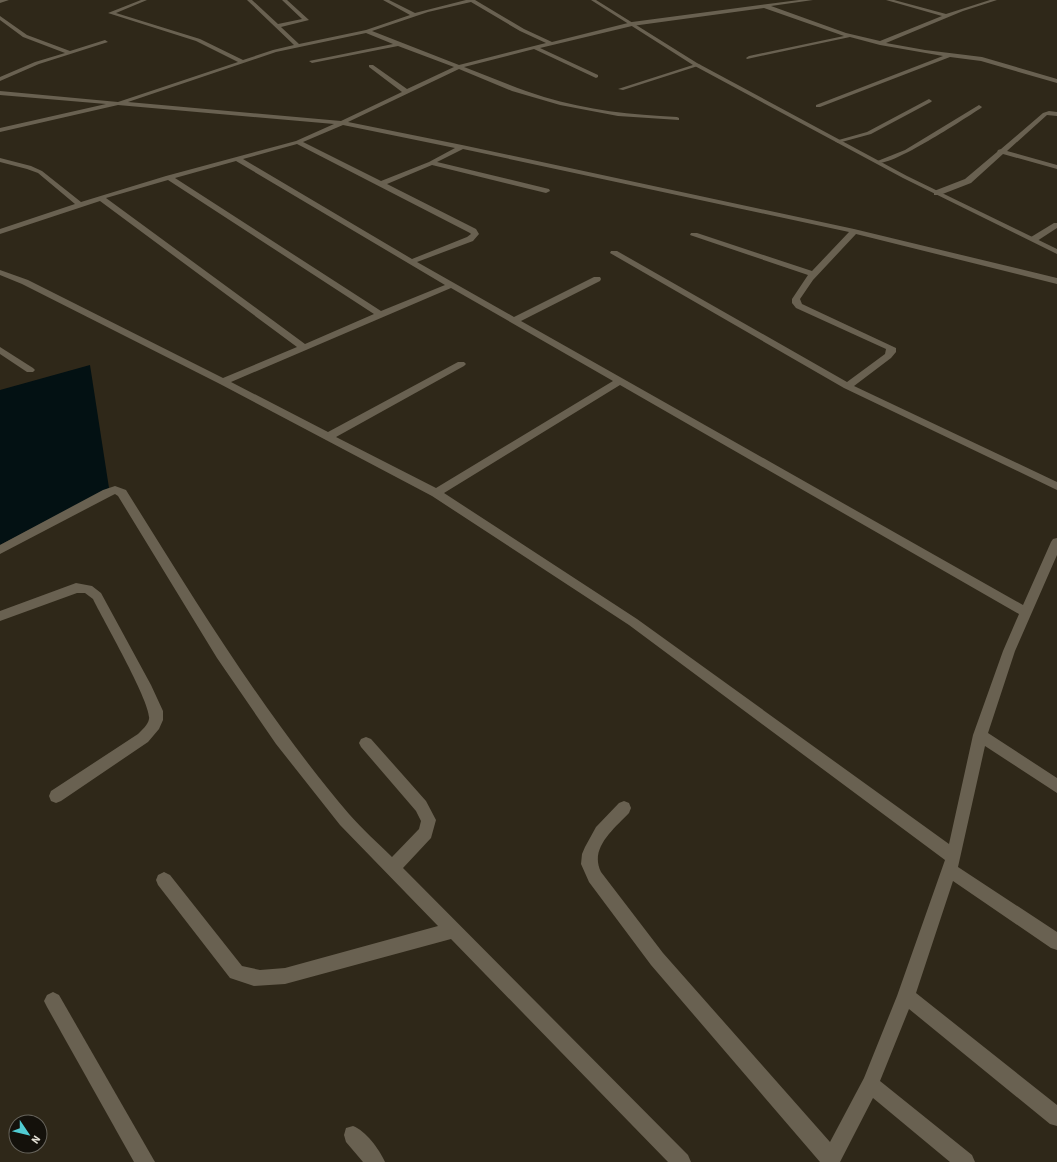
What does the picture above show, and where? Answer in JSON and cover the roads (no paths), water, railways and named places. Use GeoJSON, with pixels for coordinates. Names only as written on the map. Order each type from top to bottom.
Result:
{"type":"FeatureCollection","features":[{"type":"Feature","properties":{"kind":"street"},"geometry":{"type":"LineString","coordinates":[[0,2],[7,0]]}},
{"type":"Feature","properties":{"kind":"street"},"geometry":{"type":"LineString","coordinates":[[145,0],[110,13],[198,40],[241,61]]}},
{"type":"Feature","properties":{"kind":"street"},"geometry":{"type":"LineString","coordinates":[[249,0],[297,45]]}},
{"type":"Feature","properties":{"kind":"street"},"geometry":{"type":"LineString","coordinates":[[277,26],[306,20],[284,0]]}},
{"type":"Feature","properties":{"kind":"street"},"geometry":{"type":"LineString","coordinates":[[385,0],[414,15]]}},
{"type":"Feature","properties":{"kind":"street"},"geometry":{"type":"LineString","coordinates":[[0,130],[120,103],[241,61],[297,45],[387,26],[426,11],[471,0],[522,30],[550,43]]}},
{"type":"Feature","properties":{"kind":"street"},"geometry":{"type":"LineString","coordinates":[[593,0],[698,65],[878,162],[1034,239],[1057,252]]}},
{"type":"Feature","properties":{"kind":"street"},"geometry":{"type":"LineString","coordinates":[[0,232],[168,177],[298,142],[342,123],[460,66],[632,24],[748,7],[810,0]]}},
{"type":"Feature","properties":{"kind":"street"},"geometry":{"type":"LineString","coordinates":[[888,0],[947,16]]}},
{"type":"Feature","properties":{"kind":"street"},"geometry":{"type":"LineString","coordinates":[[880,43],[947,16],[995,0]]}},
{"type":"Feature","properties":{"kind":"street"},"geometry":{"type":"LineString","coordinates":[[736,2],[748,7]]}},
{"type":"Feature","properties":{"kind":"street"},"geometry":{"type":"LineString","coordinates":[[764,6],[850,36],[880,43],[982,60],[1057,81]]}},
{"type":"Feature","properties":{"kind":"street"},"geometry":{"type":"LineString","coordinates":[[0,18],[25,36],[72,53]]}},
{"type":"Feature","properties":{"kind":"street"},"geometry":{"type":"LineString","coordinates":[[367,31],[398,45],[460,66],[522,92],[559,104],[638,117],[677,119]]}},
{"type":"Feature","properties":{"kind":"street"},"geometry":{"type":"LineString","coordinates":[[749,58],[850,36]]}},
{"type":"Feature","properties":{"kind":"street"},"geometry":{"type":"LineString","coordinates":[[0,78],[24,68],[105,42]]}},
{"type":"Feature","properties":{"kind":"street"},"geometry":{"type":"LineString","coordinates":[[312,61],[398,45]]}},
{"type":"Feature","properties":{"kind":"street"},"geometry":{"type":"LineString","coordinates":[[534,47],[596,76]]}},
{"type":"Feature","properties":{"kind":"street"},"geometry":{"type":"LineString","coordinates":[[818,106],[949,55]]}},
{"type":"Feature","properties":{"kind":"street"},"geometry":{"type":"LineString","coordinates":[[621,89],[698,65]]}},
{"type":"Feature","properties":{"kind":"street"},"geometry":{"type":"LineString","coordinates":[[371,66],[407,92]]}},
{"type":"Feature","properties":{"kind":"street"},"geometry":{"type":"LineString","coordinates":[[0,93],[342,123],[462,147],[854,231],[1057,281]]}},
{"type":"Feature","properties":{"kind":"street"},"geometry":{"type":"LineString","coordinates":[[838,141],[869,133],[929,101]]}},
{"type":"Feature","properties":{"kind":"street"},"geometry":{"type":"LineString","coordinates":[[937,192],[968,181],[1000,151],[1057,106]]}},
{"type":"Feature","properties":{"kind":"street"},"geometry":{"type":"LineString","coordinates":[[878,162],[907,151],[979,107]]}},
{"type":"Feature","properties":{"kind":"street"},"geometry":{"type":"LineString","coordinates":[[1049,113],[1057,114]]}},
{"type":"Feature","properties":{"kind":"street"},"geometry":{"type":"LineString","coordinates":[[298,142],[474,232],[475,234],[470,239],[410,262]]}},
{"type":"Feature","properties":{"kind":"street"},"geometry":{"type":"LineString","coordinates":[[381,184],[431,163],[462,147]]}},
{"type":"Feature","properties":{"kind":"street"},"geometry":{"type":"LineString","coordinates":[[1000,151],[1057,167]]}},
{"type":"Feature","properties":{"kind":"street"},"geometry":{"type":"LineString","coordinates":[[237,159],[451,286],[1026,612]]}},
{"type":"Feature","properties":{"kind":"street"},"geometry":{"type":"LineString","coordinates":[[0,160],[40,172],[80,205]]}},
{"type":"Feature","properties":{"kind":"street"},"geometry":{"type":"LineString","coordinates":[[0,168],[13,163]]}},
{"type":"Feature","properties":{"kind":"street"},"geometry":{"type":"LineString","coordinates":[[431,163],[546,191]]}},
{"type":"Feature","properties":{"kind":"street"},"geometry":{"type":"LineString","coordinates":[[168,177],[381,314]]}},
{"type":"Feature","properties":{"kind":"street"},"geometry":{"type":"LineString","coordinates":[[101,198],[303,348]]}},
{"type":"Feature","properties":{"kind":"street"},"geometry":{"type":"LineString","coordinates":[[1034,239],[1057,225]]}},
{"type":"Feature","properties":{"kind":"street"},"geometry":{"type":"LineString","coordinates":[[847,386],[885,359],[891,352],[891,348],[886,344],[803,308],[796,303],[798,294],[814,274],[854,231]]}},
{"type":"Feature","properties":{"kind":"street"},"geometry":{"type":"LineString","coordinates":[[694,235],[814,274]]}},
{"type":"Feature","properties":{"kind":"street"},"geometry":{"type":"LineString","coordinates":[[614,253],[847,386],[1057,486]]}},
{"type":"Feature","properties":{"kind":"street"},"geometry":{"type":"LineString","coordinates":[[0,272],[25,282],[223,382],[436,493],[633,622],[1057,942]]}},
{"type":"Feature","properties":{"kind":"street"},"geometry":{"type":"LineString","coordinates":[[513,320],[596,279]]}},
{"type":"Feature","properties":{"kind":"street"},"geometry":{"type":"LineString","coordinates":[[223,382],[381,314],[451,286]]}},
{"type":"Feature","properties":{"kind":"street"},"geometry":{"type":"LineString","coordinates":[[0,350],[30,370]]}},
{"type":"Feature","properties":{"kind":"street"},"geometry":{"type":"LineString","coordinates":[[329,436],[461,364]]}},
{"type":"Feature","properties":{"kind":"street"},"geometry":{"type":"LineString","coordinates":[[436,493],[620,381]]}},
{"type":"Feature","properties":{"kind":"street"},"geometry":{"type":"LineString","coordinates":[[0,550],[107,493],[115,490],[122,493],[222,654],[281,740],[345,820],[681,1162]]}},
{"type":"Feature","properties":{"kind":"street"},"geometry":{"type":"LineString","coordinates":[[624,808],[595,841],[590,854],[589,864],[595,877],[657,958],[831,1160],[870,1084],[906,996],[952,864],[980,735],[1009,651],[1057,542]]}},
{"type":"Feature","properties":{"kind":"street"},"geometry":{"type":"LineString","coordinates":[[0,616],[76,588],[86,588],[92,591],[97,596],[108,616],[156,711],[156,720],[152,729],[143,738],[56,796]]}},
{"type":"Feature","properties":{"kind":"street"},"geometry":{"type":"LineString","coordinates":[[980,735],[1057,786]]}},
{"type":"Feature","properties":{"kind":"street"},"geometry":{"type":"LineString","coordinates":[[366,743],[421,806],[429,820],[426,833],[392,868]]}},
{"type":"Feature","properties":{"kind":"street"},"geometry":{"type":"LineString","coordinates":[[164,880],[236,972],[249,978],[266,979],[286,976],[454,930]]}},
{"type":"Feature","properties":{"kind":"street"},"geometry":{"type":"LineString","coordinates":[[906,996],[1057,1117]]}},
{"type":"Feature","properties":{"kind":"street"},"geometry":{"type":"LineString","coordinates":[[54,1000],[145,1162]]}},
{"type":"Feature","properties":{"kind":"street"},"geometry":{"type":"LineString","coordinates":[[870,1084],[965,1162]]}},
{"type":"Feature","properties":{"kind":"street"},"geometry":{"type":"LineString","coordinates":[[354,1136],[375,1162]]}}]}
